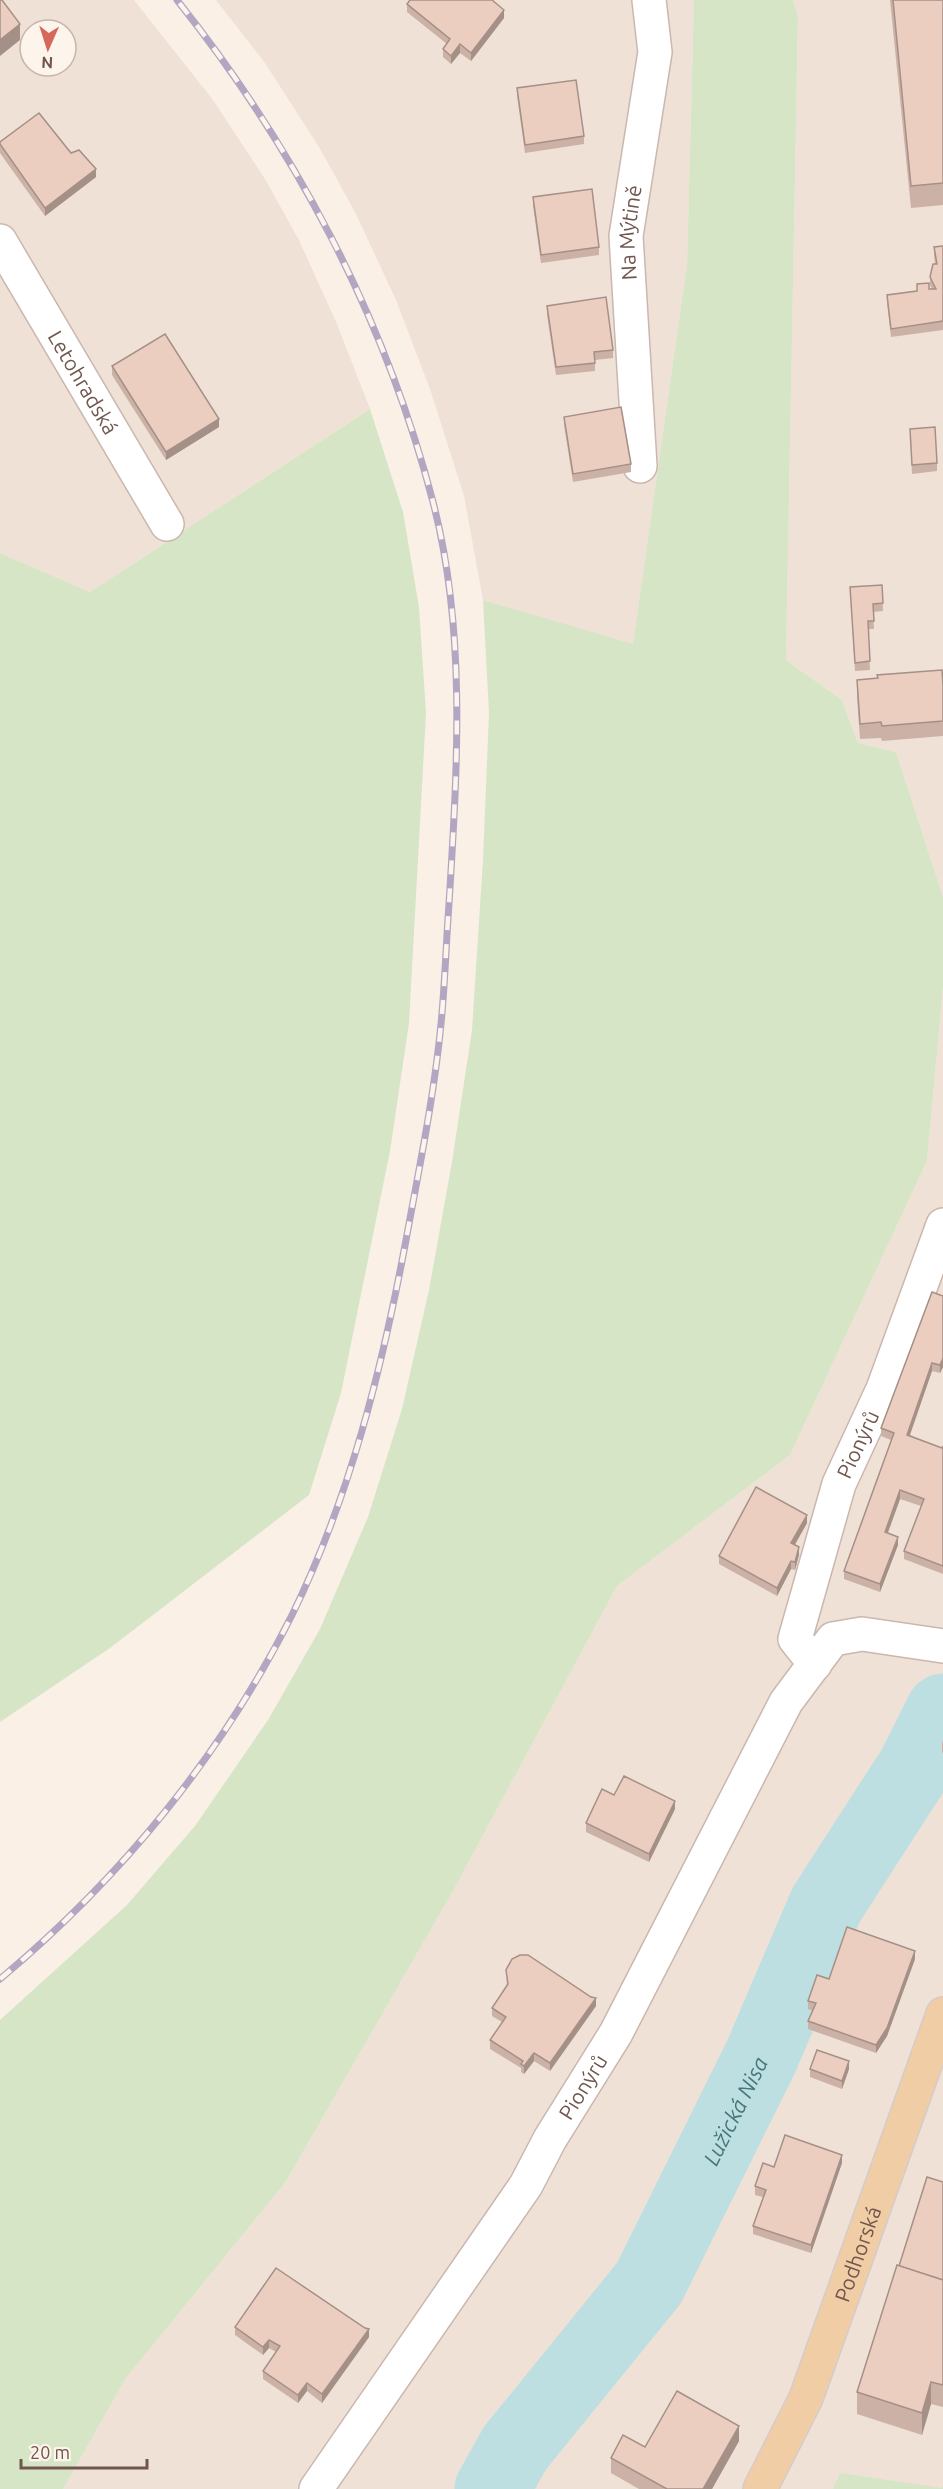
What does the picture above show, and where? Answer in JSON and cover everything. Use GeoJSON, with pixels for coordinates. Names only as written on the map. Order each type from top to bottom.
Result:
{"type":"FeatureCollection","features":[{"type":"Feature","properties":{"kind":"main road","name":"Podhorská"},"geometry":{"type":"LineString","coordinates":[[760,2489],[806,2398],[943,2014]]}},
{"type":"Feature","properties":{"kind":"street","name":"Na Mýtině"},"geometry":{"type":"LineString","coordinates":[[640,466],[626,236],[655,52],[649,0]]}},
{"type":"Feature","properties":{"kind":"street","name":"Letohradská"},"geometry":{"type":"LineString","coordinates":[[0,241],[167,524]]}},
{"type":"Feature","properties":{"kind":"street","name":"Pionýrů"},"geometry":{"type":"LineString","coordinates":[[814,1664],[795,1639],[839,1484],[883,1389],[943,1225]]}},
{"type":"Feature","properties":{"kind":"street","name":"Pionýrů"},"geometry":{"type":"LineString","coordinates":[[316,2489],[526,2185],[550,2139],[616,2033],[786,1702],[833,1638],[862,1634],[943,1646]]}},
{"type":"Feature","properties":{"kind":"shaded area"},"geometry":{"type":"Polygon","coordinates":[[[0,0],[134,0],[213,100],[265,179],[299,240],[337,324],[370,409],[90,592],[0,553],[0,0]]]}},
{"type":"Feature","properties":{"kind":"shaded area"},"geometry":{"type":"Polygon","coordinates":[[[216,0],[694,0],[687,264],[633,645],[483,600],[464,496],[430,389],[396,300],[355,212],[319,147],[265,63],[216,0]]]}},
{"type":"Feature","properties":{"kind":"shaded area"},"geometry":{"type":"Polygon","coordinates":[[[793,0],[943,0],[943,897],[896,752],[858,743],[842,700],[786,660],[798,16],[793,0]]]}},
{"type":"Feature","properties":{"kind":"shaded area"},"geometry":{"type":"Polygon","coordinates":[[[943,988],[943,2489],[63,2489],[126,2378],[285,2183],[453,1891],[617,1586],[790,1455],[927,1161],[943,988]]]}},
{"type":"Feature","properties":{"kind":"green space"},"geometry":{"type":"Polygon","coordinates":[[[694,0],[793,0],[798,16],[786,660],[842,700],[858,743],[896,752],[943,897],[943,988],[927,1161],[790,1455],[617,1586],[453,1891],[285,2183],[126,2378],[63,2489],[0,2489],[0,2020],[127,1905],[195,1826],[268,1720],[320,1629],[368,1517],[402,1409],[429,1290],[452,1162],[472,1030],[483,860],[489,713],[483,600],[633,644],[687,264],[694,0]]]}},
{"type":"Feature","properties":{"kind":"green space"},"geometry":{"type":"Polygon","coordinates":[[[370,409],[403,512],[419,607],[426,713],[409,1023],[390,1151],[341,1393],[309,1495],[110,1648],[0,1722],[0,553],[90,592],[370,409]]]}},
{"type":"Feature","properties":{"kind":"green space"},"geometry":{"type":"Polygon","coordinates":[[[840,2473],[942,2488],[943,2485],[943,2489],[833,2489],[840,2473]]]}},
{"type":"Feature","properties":{"kind":"building"},"geometry":{"type":"Polygon","coordinates":[[[0,0],[2,0],[18,21],[18,26],[0,40],[0,0]]]}},
{"type":"Feature","properties":{"kind":"building"},"geometry":{"type":"Polygon","coordinates":[[[410,0],[492,0],[504,10],[471,53],[460,44],[451,56],[443,49],[450,39],[407,4],[410,0]]]}},
{"type":"Feature","properties":{"kind":"building"},"geometry":{"type":"Polygon","coordinates":[[[893,0],[943,0],[943,183],[911,186],[893,0]]]}},
{"type":"Feature","properties":{"kind":"building"},"geometry":{"type":"Polygon","coordinates":[[[576,80],[584,136],[525,145],[517,88],[576,80]]]}},
{"type":"Feature","properties":{"kind":"building"},"geometry":{"type":"Polygon","coordinates":[[[39,113],[71,153],[79,150],[96,169],[45,208],[0,144],[39,113]]]}},
{"type":"Feature","properties":{"kind":"building"},"geometry":{"type":"Polygon","coordinates":[[[592,189],[599,247],[541,255],[533,197],[592,189]]]}},
{"type":"Feature","properties":{"kind":"building"},"geometry":{"type":"Polygon","coordinates":[[[943,246],[943,321],[891,329],[887,295],[917,291],[917,284],[929,283],[929,289],[936,289],[930,277],[933,264],[937,264],[934,247],[943,246]]]}},
{"type":"Feature","properties":{"kind":"building"},"geometry":{"type":"Polygon","coordinates":[[[606,297],[613,350],[594,352],[595,363],[556,367],[547,306],[606,297]]]}},
{"type":"Feature","properties":{"kind":"building"},"geometry":{"type":"Polygon","coordinates":[[[165,334],[219,419],[166,452],[112,366],[165,334]]]}},
{"type":"Feature","properties":{"kind":"building"},"geometry":{"type":"Polygon","coordinates":[[[621,407],[631,464],[573,474],[564,417],[621,407]]]}},
{"type":"Feature","properties":{"kind":"building"},"geometry":{"type":"Polygon","coordinates":[[[935,427],[937,463],[912,465],[910,429],[935,427]]]}},
{"type":"Feature","properties":{"kind":"building"},"geometry":{"type":"Polygon","coordinates":[[[882,585],[883,603],[873,604],[874,621],[868,621],[870,661],[855,663],[850,587],[882,585]]]}},
{"type":"Feature","properties":{"kind":"building"},"geometry":{"type":"Polygon","coordinates":[[[942,670],[943,721],[882,726],[881,722],[860,724],[857,680],[878,678],[877,675],[942,670]]]}},
{"type":"Feature","properties":{"kind":"building"},"geometry":{"type":"Polygon","coordinates":[[[932,1292],[943,1296],[943,1358],[940,1365],[932,1363],[907,1435],[942,1448],[943,1446],[943,1566],[904,1551],[924,1499],[900,1490],[885,1532],[898,1537],[880,1584],[844,1571],[894,1433],[881,1428],[932,1292]]]}},
{"type":"Feature","properties":{"kind":"building"},"geometry":{"type":"Polygon","coordinates":[[[756,1487],[807,1515],[791,1543],[799,1547],[795,1562],[791,1561],[777,1588],[719,1556],[756,1487]]]}},
{"type":"Feature","properties":{"kind":"building"},"geometry":{"type":"Polygon","coordinates":[[[624,1776],[675,1801],[649,1854],[586,1823],[602,1789],[614,1795],[624,1776]]]}},
{"type":"Feature","properties":{"kind":"building"},"geometry":{"type":"Polygon","coordinates":[[[847,1927],[915,1951],[887,2028],[876,2045],[808,2021],[816,2003],[808,2001],[817,1975],[829,1979],[847,1927]]]}},
{"type":"Feature","properties":{"kind":"building"},"geometry":{"type":"Polygon","coordinates":[[[520,1955],[528,1955],[591,1997],[596,1998],[550,2063],[534,2053],[524,2066],[521,2064],[523,2061],[490,2040],[506,2017],[492,2008],[508,1984],[506,1970],[512,1959],[520,1955]]]}},
{"type":"Feature","properties":{"kind":"building"},"geometry":{"type":"Polygon","coordinates":[[[817,2050],[849,2061],[842,2081],[810,2069],[817,2050]]]}},
{"type":"Feature","properties":{"kind":"building"},"geometry":{"type":"Polygon","coordinates":[[[785,2135],[842,2155],[811,2245],[753,2226],[766,2190],[755,2186],[763,2163],[774,2167],[785,2135]]]}},
{"type":"Feature","properties":{"kind":"building"},"geometry":{"type":"Polygon","coordinates":[[[927,2177],[943,2182],[943,2280],[899,2266],[927,2177]]]}},
{"type":"Feature","properties":{"kind":"building"},"geometry":{"type":"Polygon","coordinates":[[[897,2265],[943,2280],[943,2385],[931,2382],[922,2413],[857,2392],[897,2265]]]}},
{"type":"Feature","properties":{"kind":"building"},"geometry":{"type":"Polygon","coordinates":[[[276,2268],[369,2329],[322,2394],[307,2383],[298,2395],[263,2371],[280,2346],[269,2340],[263,2347],[235,2327],[276,2268]]]}},
{"type":"Feature","properties":{"kind":"building"},"geometry":{"type":"Polygon","coordinates":[[[677,2391],[739,2426],[703,2489],[667,2489],[611,2458],[623,2435],[645,2447],[677,2391]]]}},
{"type":"Feature","properties":{"kind":"waterway","name":"Lužická Nisa"},"geometry":{"type":"LineString","coordinates":[[492,2489],[515,2448],[649,2283],[761,2057],[826,1905],[915,1767],[943,1711]]}},
{"type":"Feature","properties":{"kind":"railway"},"geometry":{"type":"LineString","coordinates":[[0,1979],[86,1900],[165,1812],[234,1717],[292,1615],[313,1570],[347,1479],[375,1384],[397,1288],[426,1133],[442,1009],[455,803],[457,702],[451,601],[444,551],[433,502],[413,434],[389,367],[362,301],[331,238],[297,175],[260,115],[177,0]]}}]}
